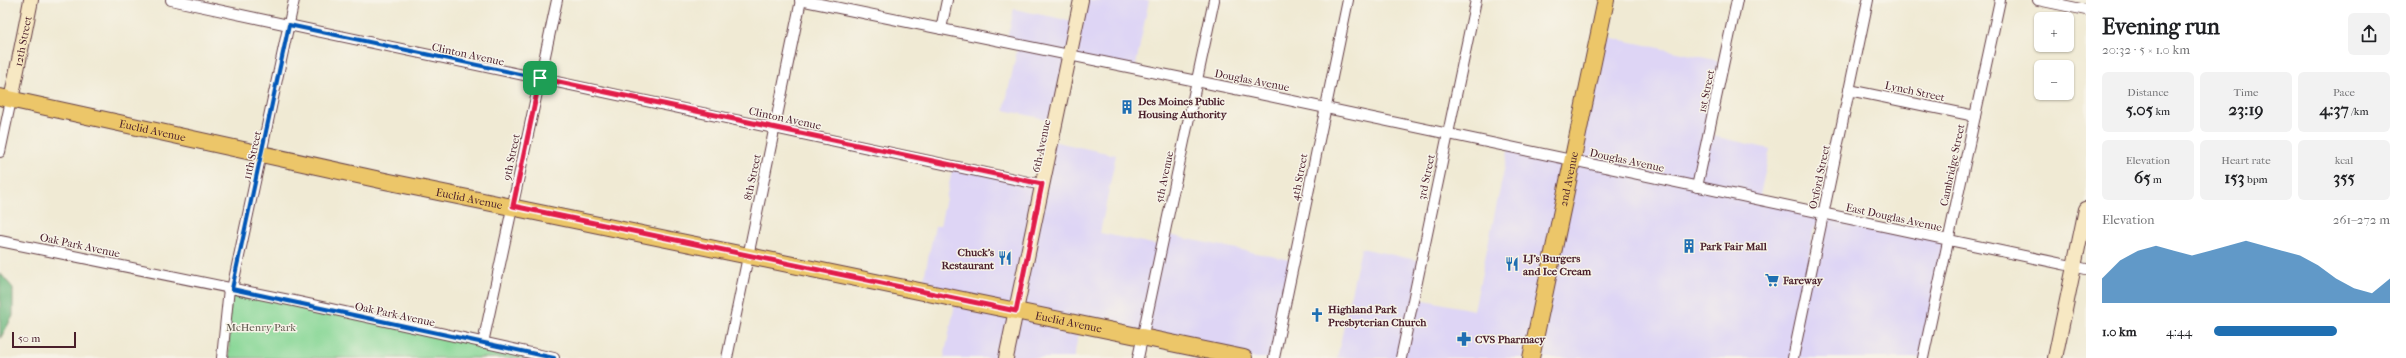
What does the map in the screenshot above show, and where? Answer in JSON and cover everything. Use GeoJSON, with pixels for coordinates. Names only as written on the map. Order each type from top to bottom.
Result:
{"type":"FeatureCollection","features":[{"type":"Feature","properties":{"kind":"main road","name":"12th Street"},"geometry":{"type":"LineString","coordinates":[[6,98],[31,0]]}},
{"type":"Feature","properties":{"kind":"main road","name":"6th Avenue"},"geometry":{"type":"LineString","coordinates":[[1006,358],[1081,0]]}},
{"type":"Feature","properties":{"kind":"main road","name":"2nd Avenue"},"geometry":{"type":"LineString","coordinates":[[1531,358],[1606,0]]}},
{"type":"Feature","properties":{"kind":"main road","name":"Euclid Avenue"},"geometry":{"type":"LineString","coordinates":[[6,98],[261,154],[1244,358]]}},
{"type":"Feature","properties":{"kind":"main road"},"geometry":{"type":"LineString","coordinates":[[2055,358],[2080,268],[2086,209]]}},
{"type":"Feature","properties":{"kind":"street","name":"Clinton Avenue"},"geometry":{"type":"LineString","coordinates":[[172,0],[1042,184]]}},
{"type":"Feature","properties":{"kind":"street","name":"11th Street"},"geometry":{"type":"LineString","coordinates":[[222,358],[230,288],[294,0]]}},
{"type":"Feature","properties":{"kind":"street","name":"9th Street"},"geometry":{"type":"LineString","coordinates":[[483,343],[557,0]]}},
{"type":"Feature","properties":{"kind":"street","name":"Douglas Avenue"},"geometry":{"type":"LineString","coordinates":[[800,0],[814,1],[941,29],[1698,187]]}},
{"type":"Feature","properties":{"kind":"street","name":"8th Street"},"geometry":{"type":"LineString","coordinates":[[727,358],[800,0]]}},
{"type":"Feature","properties":{"kind":"street"},"geometry":{"type":"LineString","coordinates":[[941,29],[947,0]]}},
{"type":"Feature","properties":{"kind":"street","name":"5th Avenue"},"geometry":{"type":"LineString","coordinates":[[1138,358],[1214,0]]}},
{"type":"Feature","properties":{"kind":"street","name":"4th Street"},"geometry":{"type":"LineString","coordinates":[[1274,358],[1348,0]]}},
{"type":"Feature","properties":{"kind":"street","name":"3rd Street"},"geometry":{"type":"LineString","coordinates":[[1401,358],[1476,0]]}},
{"type":"Feature","properties":{"kind":"street","name":"1st Street"},"geometry":{"type":"LineString","coordinates":[[1698,187],[1737,0]]}},
{"type":"Feature","properties":{"kind":"street","name":"Oxford Street"},"geometry":{"type":"LineString","coordinates":[[1792,358],[1868,0]]}},
{"type":"Feature","properties":{"kind":"street","name":"Cambridge Street"},"geometry":{"type":"LineString","coordinates":[[1923,358],[2000,0]]}},
{"type":"Feature","properties":{"kind":"street"},"geometry":{"type":"LineString","coordinates":[[2038,0],[2086,10]]}},
{"type":"Feature","properties":{"kind":"street","name":"Lynch Street"},"geometry":{"type":"LineString","coordinates":[[1849,90],[1975,116]]}},
{"type":"Feature","properties":{"kind":"street","name":"12th Street"},"geometry":{"type":"LineString","coordinates":[[0,152],[6,98]]}},
{"type":"Feature","properties":{"kind":"street","name":"East Douglas Avenue"},"geometry":{"type":"LineString","coordinates":[[1698,187],[2080,268]]}},
{"type":"Feature","properties":{"kind":"street","name":"Oak Park Avenue"},"geometry":{"type":"LineString","coordinates":[[0,241],[230,288],[554,358]]}},
{"type":"Feature","properties":{"kind":"shaded area"},"geometry":{"type":"Polygon","coordinates":[[[1081,0],[1149,0],[1135,69],[1069,55],[1055,121],[1004,110],[1018,46],[1006,43],[1014,9],[1076,22],[1081,0]]]}},
{"type":"Feature","properties":{"kind":"shaded area"},"geometry":{"type":"Polygon","coordinates":[[[1599,35],[1724,62],[1709,135],[1770,149],[1759,200],[1948,241],[1923,358],[1337,358],[1361,248],[1421,261],[1414,298],[1474,310],[1509,147],[1573,161],[1599,35]],[[1822,215],[1813,231],[1806,294],[1822,215]]]}},
{"type":"Feature","properties":{"kind":"shaded area"},"geometry":{"type":"Polygon","coordinates":[[[1051,141],[1116,155],[1100,233],[1162,246],[1164,234],[1295,261],[1274,358],[1205,358],[1080,324],[1074,358],[944,358],[956,299],[921,292],[935,226],[940,226],[953,166],[1042,184],[1051,141]]]}},
{"type":"Feature","properties":{"kind":"green space"},"geometry":{"type":"Polygon","coordinates":[[[0,273],[13,288],[13,316],[0,339],[0,273]]]}},
{"type":"Feature","properties":{"kind":"green space","name":"McHenry Park"},"geometry":{"type":"Polygon","coordinates":[[[229,288],[554,358],[229,358],[229,288]]]}},
{"type":"Feature","properties":{"kind":"cycle path"},"geometry":{"type":"LineString","coordinates":[[554,358],[232,289],[289,25],[1042,185]]}},
{"type":"Feature","properties":{"kind":"place","name":"Des Moines Public Housing Authority"},"geometry":{"type":"Point","coordinates":[1127,107]}},
{"type":"Feature","properties":{"kind":"place","name":"Park Fair Mall"},"geometry":{"type":"Point","coordinates":[1689,246]}},
{"type":"Feature","properties":{"kind":"place","name":"Chuck's Restaurant"},"geometry":{"type":"Point","coordinates":[1005,258]}},
{"type":"Feature","properties":{"kind":"place","name":"LJ's Burgers and Ice Cream"},"geometry":{"type":"Point","coordinates":[1512,264]}},
{"type":"Feature","properties":{"kind":"place","name":"Fareway"},"geometry":{"type":"Point","coordinates":[1772,280]}},
{"type":"Feature","properties":{"kind":"place","name":"Highland Park Presbyterian Church"},"geometry":{"type":"Point","coordinates":[1317,315]}},
{"type":"Feature","properties":{"kind":"place","name":"CVS Pharmacy"},"geometry":{"type":"Point","coordinates":[1464,339]}},
{"type":"Feature","properties":{"kind":"route"},"geometry":{"type":"LineString","coordinates":[[540,78],[1042,184],[1016,311],[513,206],[540,78]]}}]}
